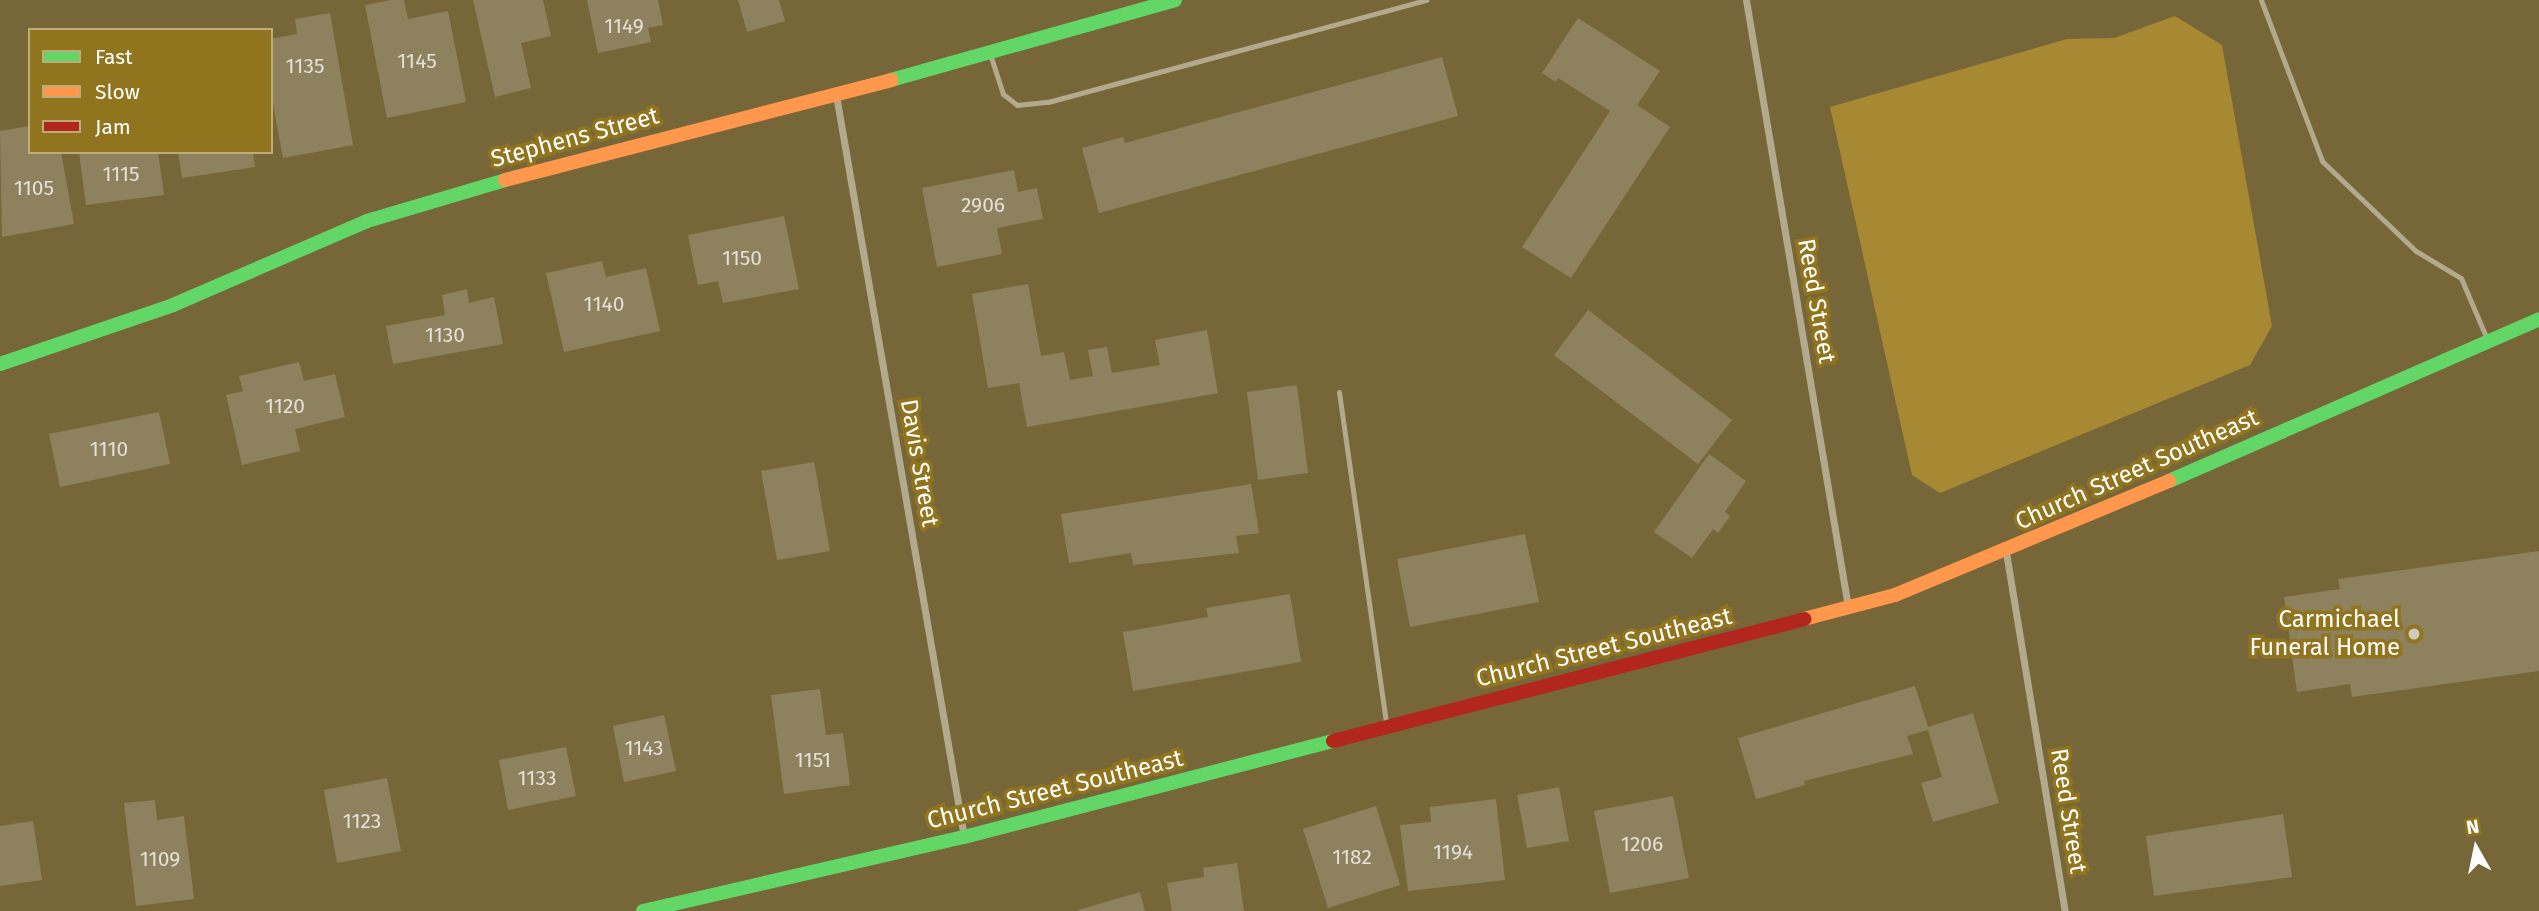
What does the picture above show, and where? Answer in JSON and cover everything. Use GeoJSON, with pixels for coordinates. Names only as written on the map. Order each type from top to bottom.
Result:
{"type":"FeatureCollection","features":[{"type":"Feature","properties":{"kind":"street","name":"Stephens Street"},"geometry":{"type":"LineString","coordinates":[[0,364],[173,305],[367,221],[592,155],[836,95],[1175,0]]}},
{"type":"Feature","properties":{"kind":"street","name":"Reed Street"},"geometry":{"type":"LineString","coordinates":[[1746,0],[1849,608]]}},
{"type":"Feature","properties":{"kind":"street","name":"Davis Street"},"geometry":{"type":"LineString","coordinates":[[836,95],[964,837]]}},
{"type":"Feature","properties":{"kind":"street","name":"Church Street Southeast"},"geometry":{"type":"LineString","coordinates":[[643,911],[964,837],[1849,608],[2006,552],[2539,319]]}},
{"type":"Feature","properties":{"kind":"street","name":"Reed Street"},"geometry":{"type":"LineString","coordinates":[[2006,552],[2065,911]]}},
{"type":"Feature","properties":{"kind":"lane"},"geometry":{"type":"LineString","coordinates":[[990,54],[1003,94],[1017,106],[1048,103],[1427,0]]}},
{"type":"Feature","properties":{"kind":"lane"},"geometry":{"type":"LineString","coordinates":[[2261,0],[2322,161],[2416,251],[2461,278],[2488,342]]}},
{"type":"Feature","properties":{"kind":"lane"},"geometry":{"type":"LineString","coordinates":[[1339,392],[1386,727]]}},
{"type":"Feature","properties":{"kind":"shaded area"},"geometry":{"type":"Polygon","coordinates":[[[2175,16],[2222,45],[2272,326],[2250,365],[1940,493],[1912,475],[1830,107],[2067,39],[2114,38],[2175,16]]]}},
{"type":"Feature","properties":{"kind":"building"},"geometry":{"type":"Polygon","coordinates":[[[404,0],[408,19],[448,11],[466,102],[387,118],[365,5],[404,0]]]}},
{"type":"Feature","properties":{"kind":"building"},"geometry":{"type":"Polygon","coordinates":[[[473,0],[543,0],[551,36],[521,43],[531,88],[495,97],[473,0]]]}},
{"type":"Feature","properties":{"kind":"building"},"geometry":{"type":"Polygon","coordinates":[[[587,0],[658,0],[663,25],[648,28],[651,42],[598,53],[587,0]]]}},
{"type":"Feature","properties":{"kind":"building"},"geometry":{"type":"Polygon","coordinates":[[[738,0],[779,0],[785,21],[747,32],[738,0]]]}},
{"type":"Feature","properties":{"kind":"building"},"geometry":{"type":"Polygon","coordinates":[[[330,13],[353,145],[283,158],[273,104],[273,39],[297,34],[295,19],[330,13]]]}},
{"type":"Feature","properties":{"kind":"building"},"geometry":{"type":"Polygon","coordinates":[[[1578,18],[1660,71],[1637,105],[1670,127],[1571,278],[1522,247],[1610,111],[1558,78],[1556,82],[1542,73],[1578,18]]]}},
{"type":"Feature","properties":{"kind":"building"},"geometry":{"type":"Polygon","coordinates":[[[1442,57],[1458,116],[1099,213],[1082,148],[1123,137],[1125,143],[1442,57]]]}},
{"type":"Feature","properties":{"kind":"building"},"geometry":{"type":"Polygon","coordinates":[[[28,126],[28,154],[61,154],[74,224],[2,237],[0,131],[28,126]]]}},
{"type":"Feature","properties":{"kind":"building"},"geometry":{"type":"Polygon","coordinates":[[[79,154],[158,154],[164,195],[86,205],[79,154]]]}},
{"type":"Feature","properties":{"kind":"building"},"geometry":{"type":"Polygon","coordinates":[[[178,154],[253,154],[255,167],[182,178],[178,154]]]}},
{"type":"Feature","properties":{"kind":"building"},"geometry":{"type":"Polygon","coordinates":[[[1014,170],[1018,192],[1037,188],[1043,219],[997,228],[1002,254],[937,267],[922,188],[1014,170]]]}},
{"type":"Feature","properties":{"kind":"building"},"geometry":{"type":"Polygon","coordinates":[[[784,216],[799,289],[723,303],[718,281],[698,285],[688,235],[784,216]]]}},
{"type":"Feature","properties":{"kind":"building"},"geometry":{"type":"Polygon","coordinates":[[[602,261],[606,277],[646,268],[660,331],[564,352],[546,273],[602,261]]]}},
{"type":"Feature","properties":{"kind":"building"},"geometry":{"type":"Polygon","coordinates":[[[1028,284],[1041,356],[1064,352],[1070,380],[1093,376],[1088,350],[1107,347],[1112,373],[1160,365],[1155,340],[1207,330],[1218,393],[1027,427],[1019,383],[988,388],[972,294],[1028,284]]]}},
{"type":"Feature","properties":{"kind":"building"},"geometry":{"type":"Polygon","coordinates":[[[467,289],[469,303],[494,297],[503,344],[393,364],[386,326],[445,315],[442,295],[467,289]]]}},
{"type":"Feature","properties":{"kind":"building"},"geometry":{"type":"Polygon","coordinates":[[[1588,310],[1732,420],[1698,464],[1554,355],[1588,310]]]}},
{"type":"Feature","properties":{"kind":"building"},"geometry":{"type":"Polygon","coordinates":[[[299,362],[304,381],[335,374],[345,417],[295,429],[300,451],[242,465],[226,395],[243,391],[239,376],[299,362]]]}},
{"type":"Feature","properties":{"kind":"building"},"geometry":{"type":"Polygon","coordinates":[[[1297,385],[1308,473],[1258,480],[1247,392],[1297,385]]]}},
{"type":"Feature","properties":{"kind":"building"},"geometry":{"type":"Polygon","coordinates":[[[159,412],[170,464],[60,487],[49,434],[159,412]]]}},
{"type":"Feature","properties":{"kind":"building"},"geometry":{"type":"Polygon","coordinates":[[[1709,454],[1746,481],[1725,512],[1730,516],[1718,533],[1713,529],[1692,558],[1654,532],[1709,454]]]}},
{"type":"Feature","properties":{"kind":"building"},"geometry":{"type":"Polygon","coordinates":[[[814,462],[830,551],[777,560],[761,471],[814,462]]]}},
{"type":"Feature","properties":{"kind":"building"},"geometry":{"type":"Polygon","coordinates":[[[1251,484],[1259,533],[1236,536],[1239,553],[1133,565],[1131,553],[1069,563],[1061,514],[1251,484]]]}},
{"type":"Feature","properties":{"kind":"building"},"geometry":{"type":"Polygon","coordinates":[[[1525,534],[1539,602],[1410,627],[1397,559],[1525,534]]]}},
{"type":"Feature","properties":{"kind":"building","name":"Carmichael Funeral Home"},"geometry":{"type":"Polygon","coordinates":[[[2539,551],[2539,671],[2352,697],[2350,684],[2297,692],[2284,597],[2340,589],[2338,579],[2539,551]]]}},
{"type":"Feature","properties":{"kind":"building"},"geometry":{"type":"Polygon","coordinates":[[[1290,594],[1301,662],[1133,691],[1123,632],[1208,617],[1206,608],[1290,594]]]}},
{"type":"Feature","properties":{"kind":"building"},"geometry":{"type":"Polygon","coordinates":[[[1915,686],[1928,727],[1973,713],[1999,803],[1933,822],[1921,783],[1942,777],[1928,730],[1907,736],[1913,754],[1804,781],[1805,785],[1756,799],[1738,738],[1915,686]]]}},
{"type":"Feature","properties":{"kind":"building"},"geometry":{"type":"Polygon","coordinates":[[[820,689],[826,735],[843,733],[850,785],[784,794],[771,695],[820,689]]]}},
{"type":"Feature","properties":{"kind":"building"},"geometry":{"type":"Polygon","coordinates":[[[664,715],[676,771],[624,782],[613,726],[664,715]]]}},
{"type":"Feature","properties":{"kind":"building"},"geometry":{"type":"Polygon","coordinates":[[[566,747],[576,796],[508,810],[499,760],[566,747]]]}},
{"type":"Feature","properties":{"kind":"building"},"geometry":{"type":"Polygon","coordinates":[[[387,778],[401,851],[337,863],[324,790],[387,778]]]}},
{"type":"Feature","properties":{"kind":"building"},"geometry":{"type":"Polygon","coordinates":[[[1559,787],[1569,841],[1527,848],[1517,795],[1559,787]]]}},
{"type":"Feature","properties":{"kind":"building"},"geometry":{"type":"Polygon","coordinates":[[[1673,796],[1689,878],[1610,893],[1594,811],[1673,796]]]}},
{"type":"Feature","properties":{"kind":"building"},"geometry":{"type":"Polygon","coordinates":[[[1496,799],[1505,880],[1408,891],[1400,825],[1431,822],[1430,807],[1496,799]]]}},
{"type":"Feature","properties":{"kind":"building"},"geometry":{"type":"Polygon","coordinates":[[[155,800],[157,820],[184,816],[194,899],[136,906],[124,803],[155,800]]]}},
{"type":"Feature","properties":{"kind":"building"},"geometry":{"type":"Polygon","coordinates":[[[1376,806],[1400,885],[1328,908],[1303,829],[1376,806]]]}},
{"type":"Feature","properties":{"kind":"building"},"geometry":{"type":"Polygon","coordinates":[[[2283,814],[2292,877],[2154,896],[2146,836],[2283,814]]]}},
{"type":"Feature","properties":{"kind":"building"},"geometry":{"type":"Polygon","coordinates":[[[33,821],[42,880],[0,886],[0,826],[33,821]]]}},
{"type":"Feature","properties":{"kind":"building"},"geometry":{"type":"Polygon","coordinates":[[[1237,863],[1244,911],[1172,911],[1167,883],[1204,877],[1203,868],[1237,863]]]}},
{"type":"Feature","properties":{"kind":"building"},"geometry":{"type":"Polygon","coordinates":[[[1140,892],[1145,911],[1078,911],[1078,910],[1140,892]]]}},
{"type":"Feature","properties":{"kind":"traffic: fast"},"geometry":{"type":"LineString","coordinates":[[891,80],[1175,0]]}},
{"type":"Feature","properties":{"kind":"traffic: fast"},"geometry":{"type":"LineString","coordinates":[[0,364],[173,305],[367,221],[505,180]]}},
{"type":"Feature","properties":{"kind":"traffic: fast"},"geometry":{"type":"LineString","coordinates":[[2169,481],[2539,319]]}},
{"type":"Feature","properties":{"kind":"traffic: fast"},"geometry":{"type":"LineString","coordinates":[[643,911],[964,837],[1333,741]]}},
{"type":"Feature","properties":{"kind":"traffic: slow"},"geometry":{"type":"LineString","coordinates":[[505,180],[891,80]]}},
{"type":"Feature","properties":{"kind":"traffic: slow"},"geometry":{"type":"LineString","coordinates":[[1804,619],[1895,595],[2169,481]]}},
{"type":"Feature","properties":{"kind":"traffic: jam"},"geometry":{"type":"LineString","coordinates":[[1333,741],[1804,619]]}},
{"type":"Feature","properties":{"kind":"place","name":"Carmichael Funeral Home"},"geometry":{"type":"Point","coordinates":[2414,634]}}]}
